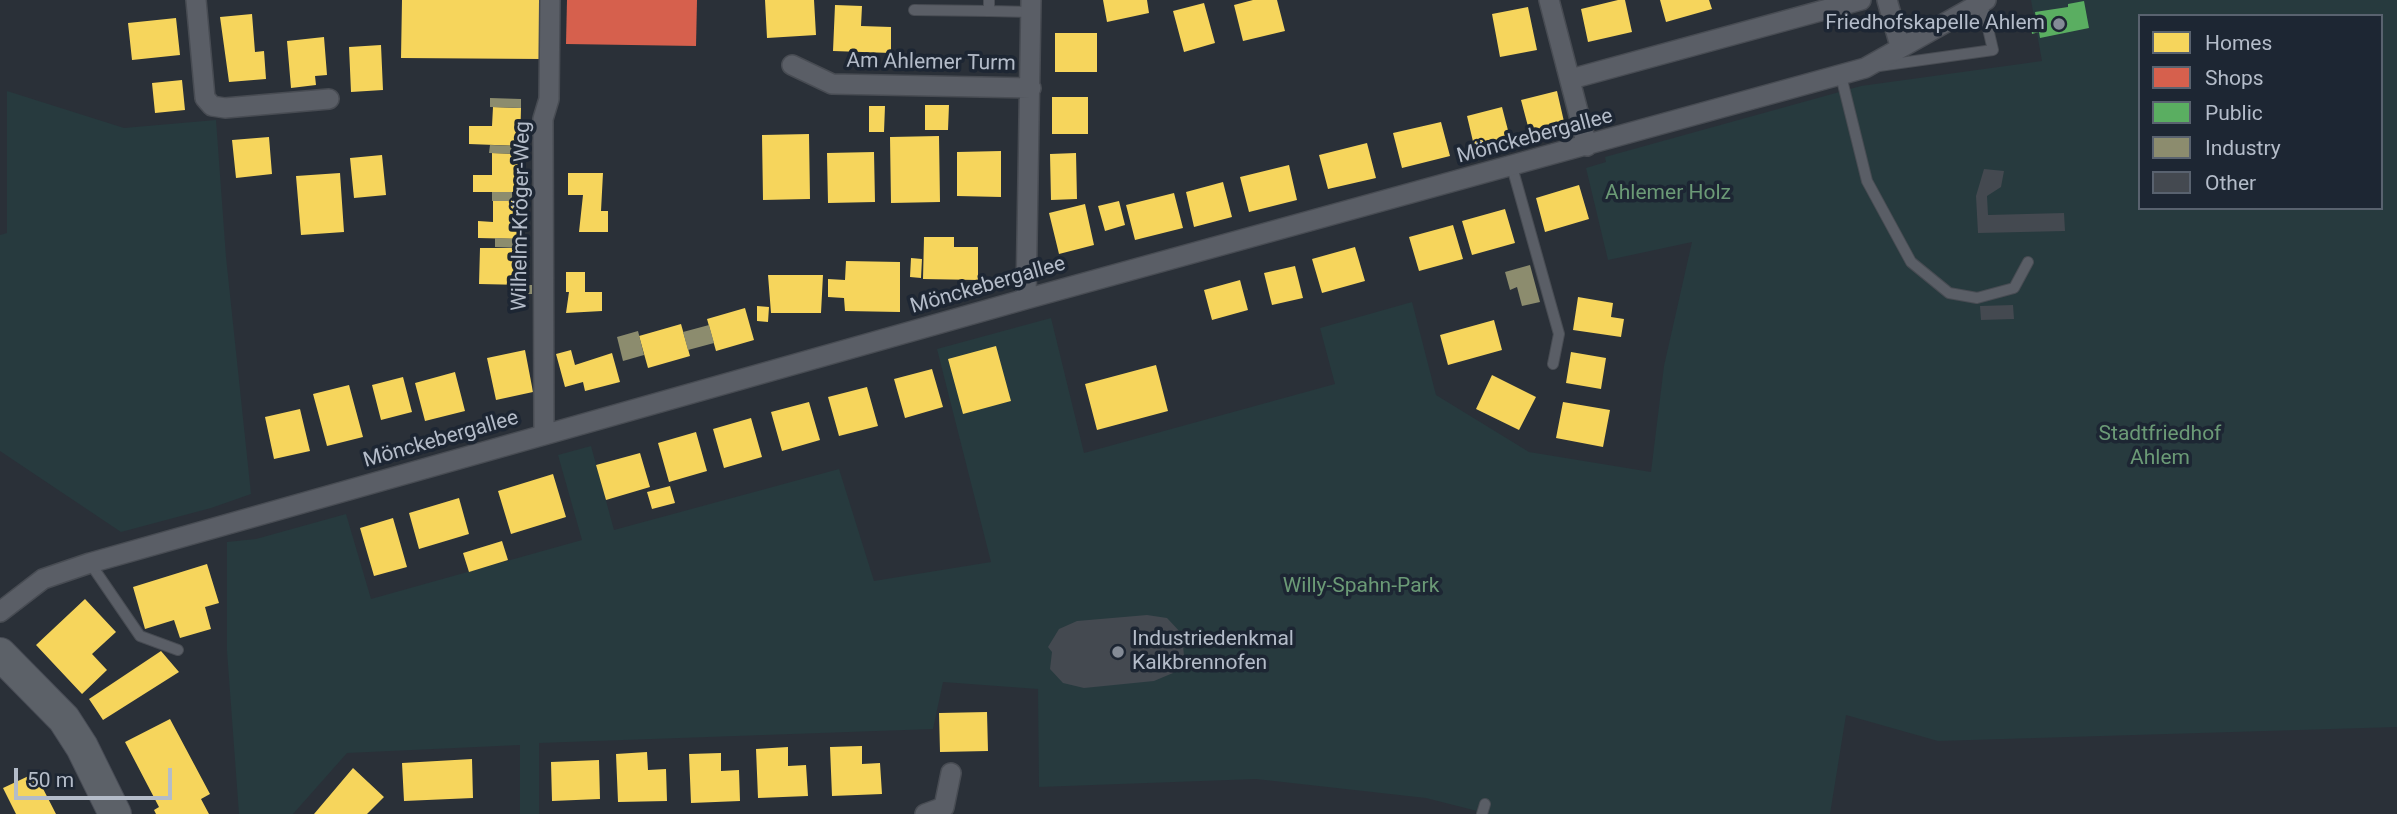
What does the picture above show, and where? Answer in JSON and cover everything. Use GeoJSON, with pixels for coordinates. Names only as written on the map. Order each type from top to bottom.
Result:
{"type":"FeatureCollection","features":[{"type":"Feature","properties":{"kind":"main road"},"geometry":{"type":"LineString","coordinates":[[0,654],[64,719],[82,747],[115,814]]}},
{"type":"Feature","properties":{"kind":"street"},"geometry":{"type":"LineString","coordinates":[[196,0],[205,98],[212,106],[225,108],[329,99]]}},
{"type":"Feature","properties":{"kind":"street","name":"Wilhelm-Kröger-Weg"},"geometry":{"type":"LineString","coordinates":[[544,434],[543,119],[549,99],[550,0]]}},
{"type":"Feature","properties":{"kind":"street"},"geometry":{"type":"LineString","coordinates":[[1549,0],[1587,146]]}},
{"type":"Feature","properties":{"kind":"street"},"geometry":{"type":"LineString","coordinates":[[1571,79],[1861,0]]}},
{"type":"Feature","properties":{"kind":"street"},"geometry":{"type":"LineString","coordinates":[[1887,0],[1900,46]]}},
{"type":"Feature","properties":{"kind":"street","name":"Mönckebergallee"},"geometry":{"type":"LineString","coordinates":[[0,612],[43,579],[90,563],[1026,299],[1841,76],[1865,68],[1984,1]]}},
{"type":"Feature","properties":{"kind":"street","name":"Am Ahlemer Turm"},"geometry":{"type":"LineString","coordinates":[[1026,299],[1031,6]]}},
{"type":"Feature","properties":{"kind":"street","name":"Am Ahlemer Turm"},"geometry":{"type":"LineString","coordinates":[[792,65],[832,84],[1031,88]]}},
{"type":"Feature","properties":{"kind":"street"},"geometry":{"type":"LineString","coordinates":[[925,814],[944,807],[951,773]]}},
{"type":"Feature","properties":{"kind":"lane"},"geometry":{"type":"LineString","coordinates":[[989,0],[989,12]]}},
{"type":"Feature","properties":{"kind":"lane"},"geometry":{"type":"LineString","coordinates":[[1865,68],[1993,50],[1984,1]]}},
{"type":"Feature","properties":{"kind":"lane"},"geometry":{"type":"LineString","coordinates":[[914,10],[989,12],[1031,6]]}},
{"type":"Feature","properties":{"kind":"lane"},"geometry":{"type":"LineString","coordinates":[[1841,76],[1867,181],[1881,213],[1911,262],[1949,293],[1977,298],[2014,288],[2028,262]]}},
{"type":"Feature","properties":{"kind":"lane"},"geometry":{"type":"LineString","coordinates":[[1512,167],[1559,334],[1553,364]]}},
{"type":"Feature","properties":{"kind":"lane"},"geometry":{"type":"LineString","coordinates":[[90,563],[140,636],[178,650]]}},
{"type":"Feature","properties":{"kind":"green space"},"geometry":{"type":"Polygon","coordinates":[[[2031,0],[2397,0],[2397,727],[1938,741],[1846,715],[1830,814],[1489,814],[1426,798],[1256,779],[1039,787],[1038,689],[943,682],[933,729],[539,743],[539,814],[520,814],[520,745],[347,753],[293,814],[239,814],[227,651],[227,542],[256,539],[346,514],[371,599],[582,540],[558,455],[591,446],[614,530],[839,469],[874,581],[991,562],[937,349],[1051,318],[1084,453],[1335,384],[1320,328],[1412,302],[1436,395],[1529,452],[1651,472],[1664,366],[1692,242],[1608,260],[1586,168],[1606,162],[1605,157],[1861,86],[2042,61],[2031,0]]]}},
{"type":"Feature","properties":{"kind":"green space"},"geometry":{"type":"Polygon","coordinates":[[[7,91],[124,128],[216,120],[226,257],[251,494],[211,508],[121,532],[0,451],[0,235],[7,233],[7,91]]]}},
{"type":"Feature","properties":{"kind":"building: Homes"},"geometry":{"type":"Polygon","coordinates":[[[402,0],[542,0],[541,59],[401,58],[402,0]]]}},
{"type":"Feature","properties":{"kind":"building: Homes"},"geometry":{"type":"Polygon","coordinates":[[[765,0],[814,0],[816,35],[767,38],[765,0]]]}},
{"type":"Feature","properties":{"kind":"building: Homes"},"geometry":{"type":"Polygon","coordinates":[[[1103,0],[1147,0],[1149,13],[1107,22],[1103,0]]]}},
{"type":"Feature","properties":{"kind":"building: Homes"},"geometry":{"type":"Polygon","coordinates":[[[1253,0],[1277,0],[1285,31],[1243,41],[1234,5],[1253,0]]]}},
{"type":"Feature","properties":{"kind":"building: Homes"},"geometry":{"type":"Polygon","coordinates":[[[1625,0],[1632,32],[1588,42],[1581,9],[1625,0]]]}},
{"type":"Feature","properties":{"kind":"building: Homes"},"geometry":{"type":"Polygon","coordinates":[[[1660,0],[1709,0],[1712,9],[1666,22],[1660,0]]]}},
{"type":"Feature","properties":{"kind":"building: Homes"},"geometry":{"type":"Polygon","coordinates":[[[1204,3],[1215,43],[1184,52],[1173,11],[1204,3]]]}},
{"type":"Feature","properties":{"kind":"building: Homes"},"geometry":{"type":"Polygon","coordinates":[[[835,5],[862,6],[861,26],[891,27],[891,53],[833,51],[835,5]]]}},
{"type":"Feature","properties":{"kind":"building: Homes"},"geometry":{"type":"Polygon","coordinates":[[[1528,7],[1537,50],[1500,57],[1492,14],[1528,7]]]}},
{"type":"Feature","properties":{"kind":"building: Homes"},"geometry":{"type":"Polygon","coordinates":[[[252,14],[255,52],[264,51],[266,79],[229,82],[220,17],[252,14]]]}},
{"type":"Feature","properties":{"kind":"building: Homes"},"geometry":{"type":"Polygon","coordinates":[[[176,18],[180,55],[132,60],[128,23],[176,18]]]}},
{"type":"Feature","properties":{"kind":"building: Homes"},"geometry":{"type":"Polygon","coordinates":[[[1055,33],[1097,33],[1097,72],[1055,72],[1055,33]]]}},
{"type":"Feature","properties":{"kind":"building: Homes"},"geometry":{"type":"Polygon","coordinates":[[[324,37],[327,75],[315,76],[316,85],[291,88],[287,41],[324,37]]]}},
{"type":"Feature","properties":{"kind":"building: Homes"},"geometry":{"type":"Polygon","coordinates":[[[381,45],[383,90],[351,92],[349,47],[381,45]]]}},
{"type":"Feature","properties":{"kind":"building: Homes"},"geometry":{"type":"Polygon","coordinates":[[[182,80],[185,110],[155,113],[152,83],[182,80]]]}},
{"type":"Feature","properties":{"kind":"building: Homes"},"geometry":{"type":"Polygon","coordinates":[[[1557,91],[1565,126],[1530,134],[1521,100],[1557,91]]]}},
{"type":"Feature","properties":{"kind":"building: Homes"},"geometry":{"type":"Polygon","coordinates":[[[1052,97],[1088,97],[1088,134],[1052,134],[1052,97]]]}},
{"type":"Feature","properties":{"kind":"building: Homes"},"geometry":{"type":"Polygon","coordinates":[[[925,105],[949,105],[948,130],[925,130],[925,105]]]}},
{"type":"Feature","properties":{"kind":"building: Homes"},"geometry":{"type":"Polygon","coordinates":[[[869,106],[885,106],[884,132],[869,132],[869,106]]]}},
{"type":"Feature","properties":{"kind":"building: Homes"},"geometry":{"type":"Polygon","coordinates":[[[493,107],[521,108],[520,146],[469,144],[469,126],[492,126],[493,107]]]}},
{"type":"Feature","properties":{"kind":"building: Homes"},"geometry":{"type":"Polygon","coordinates":[[[1502,107],[1511,142],[1475,150],[1467,116],[1502,107]]]}},
{"type":"Feature","properties":{"kind":"building: Homes"},"geometry":{"type":"Polygon","coordinates":[[[1441,122],[1450,156],[1402,168],[1393,133],[1441,122]]]}},
{"type":"Feature","properties":{"kind":"building: Homes"},"geometry":{"type":"Polygon","coordinates":[[[809,134],[810,199],[763,200],[762,135],[809,134]]]}},
{"type":"Feature","properties":{"kind":"building: Homes"},"geometry":{"type":"Polygon","coordinates":[[[939,136],[940,202],[891,203],[890,137],[939,136]]]}},
{"type":"Feature","properties":{"kind":"building: Homes"},"geometry":{"type":"Polygon","coordinates":[[[269,137],[272,174],[236,178],[232,140],[269,137]]]}},
{"type":"Feature","properties":{"kind":"building: Homes"},"geometry":{"type":"Polygon","coordinates":[[[1367,143],[1376,178],[1328,189],[1319,155],[1367,143]]]}},
{"type":"Feature","properties":{"kind":"building: Homes"},"geometry":{"type":"Polygon","coordinates":[[[1001,151],[1001,197],[957,196],[957,152],[1001,151]]]}},
{"type":"Feature","properties":{"kind":"building: Homes"},"geometry":{"type":"Polygon","coordinates":[[[874,152],[875,202],[828,203],[827,153],[874,152]]]}},
{"type":"Feature","properties":{"kind":"building: Homes"},"geometry":{"type":"Polygon","coordinates":[[[492,153],[520,154],[520,192],[473,192],[473,175],[492,175],[492,153]]]}},
{"type":"Feature","properties":{"kind":"building: Homes"},"geometry":{"type":"Polygon","coordinates":[[[1076,153],[1077,199],[1051,200],[1050,154],[1076,153]]]}},
{"type":"Feature","properties":{"kind":"building: Homes"},"geometry":{"type":"Polygon","coordinates":[[[382,155],[386,195],[354,198],[350,158],[382,155]]]}},
{"type":"Feature","properties":{"kind":"building: Homes"},"geometry":{"type":"Polygon","coordinates":[[[1289,165],[1297,200],[1249,212],[1240,177],[1289,165]]]}},
{"type":"Feature","properties":{"kind":"building: Homes"},"geometry":{"type":"Polygon","coordinates":[[[340,173],[344,232],[301,235],[296,176],[340,173]]]}},
{"type":"Feature","properties":{"kind":"building: Homes"},"geometry":{"type":"Polygon","coordinates":[[[568,173],[603,173],[601,211],[608,211],[608,232],[579,232],[583,195],[568,195],[568,173]]]}},
{"type":"Feature","properties":{"kind":"building: Homes"},"geometry":{"type":"Polygon","coordinates":[[[1223,182],[1232,217],[1194,227],[1186,192],[1223,182]]]}},
{"type":"Feature","properties":{"kind":"building: Homes"},"geometry":{"type":"Polygon","coordinates":[[[1579,185],[1589,219],[1545,232],[1536,198],[1579,185]]]}},
{"type":"Feature","properties":{"kind":"building: Homes"},"geometry":{"type":"Polygon","coordinates":[[[1174,193],[1183,228],[1135,240],[1126,205],[1174,193]]]}},
{"type":"Feature","properties":{"kind":"building: Homes"},"geometry":{"type":"Polygon","coordinates":[[[493,201],[521,201],[521,239],[478,238],[478,221],[493,222],[493,201]]]}},
{"type":"Feature","properties":{"kind":"building: Homes"},"geometry":{"type":"Polygon","coordinates":[[[1119,201],[1125,225],[1105,231],[1098,206],[1119,201]]]}},
{"type":"Feature","properties":{"kind":"building: Homes"},"geometry":{"type":"Polygon","coordinates":[[[1085,204],[1094,245],[1059,254],[1049,213],[1085,204]]]}},
{"type":"Feature","properties":{"kind":"building: Homes"},"geometry":{"type":"Polygon","coordinates":[[[1505,209],[1515,243],[1472,255],[1462,221],[1505,209]]]}},
{"type":"Feature","properties":{"kind":"building: Homes"},"geometry":{"type":"Polygon","coordinates":[[[1453,225],[1463,259],[1419,271],[1409,237],[1453,225]]]}},
{"type":"Feature","properties":{"kind":"building: Homes"},"geometry":{"type":"Polygon","coordinates":[[[924,237],[954,237],[954,247],[978,247],[978,280],[923,279],[924,237]]]}},
{"type":"Feature","properties":{"kind":"building: Homes"},"geometry":{"type":"Polygon","coordinates":[[[1355,247],[1365,281],[1322,293],[1312,259],[1355,247]]]}},
{"type":"Feature","properties":{"kind":"building: Homes"},"geometry":{"type":"Polygon","coordinates":[[[480,248],[525,248],[524,285],[479,284],[480,248]]]}},
{"type":"Feature","properties":{"kind":"building: Homes"},"geometry":{"type":"Polygon","coordinates":[[[911,258],[922,259],[921,278],[910,277],[911,258]]]}},
{"type":"Feature","properties":{"kind":"building: Homes"},"geometry":{"type":"Polygon","coordinates":[[[846,261],[900,262],[900,312],[845,311],[844,298],[828,297],[828,279],[845,280],[846,261]]]}},
{"type":"Feature","properties":{"kind":"building: Homes"},"geometry":{"type":"Polygon","coordinates":[[[1295,266],[1303,298],[1272,305],[1264,273],[1295,266]]]}},
{"type":"Feature","properties":{"kind":"building: Homes"},"geometry":{"type":"Polygon","coordinates":[[[566,272],[585,272],[585,292],[602,292],[602,311],[566,313],[569,292],[566,292],[566,272]]]}},
{"type":"Feature","properties":{"kind":"building: Homes"},"geometry":{"type":"Polygon","coordinates":[[[768,275],[823,275],[821,313],[771,313],[768,275]]]}},
{"type":"Feature","properties":{"kind":"building: Homes"},"geometry":{"type":"Polygon","coordinates":[[[1240,280],[1248,310],[1212,320],[1204,290],[1240,280]]]}},
{"type":"Feature","properties":{"kind":"building: Homes"},"geometry":{"type":"Polygon","coordinates":[[[1578,297],[1613,303],[1611,317],[1624,319],[1621,337],[1573,330],[1578,297]]]}},
{"type":"Feature","properties":{"kind":"building: Homes"},"geometry":{"type":"Polygon","coordinates":[[[757,306],[769,307],[768,322],[757,321],[757,306]]]}},
{"type":"Feature","properties":{"kind":"building: Homes"},"geometry":{"type":"Polygon","coordinates":[[[745,308],[754,340],[716,351],[707,319],[745,308]]]}},
{"type":"Feature","properties":{"kind":"building: Homes"},"geometry":{"type":"Polygon","coordinates":[[[1494,320],[1502,350],[1448,365],[1440,335],[1494,320]]]}},
{"type":"Feature","properties":{"kind":"building: Homes"},"geometry":{"type":"Polygon","coordinates":[[[681,324],[690,356],[648,368],[639,336],[681,324]]]}},
{"type":"Feature","properties":{"kind":"building: Homes"},"geometry":{"type":"Polygon","coordinates":[[[996,346],[1011,401],[963,414],[948,359],[996,346]]]}},
{"type":"Feature","properties":{"kind":"building: Homes"},"geometry":{"type":"Polygon","coordinates":[[[525,350],[533,392],[496,400],[487,358],[525,350]]]}},
{"type":"Feature","properties":{"kind":"building: Homes"},"geometry":{"type":"Polygon","coordinates":[[[571,350],[575,365],[612,353],[620,382],[585,391],[583,382],[565,387],[556,354],[571,350]]]}},
{"type":"Feature","properties":{"kind":"building: Homes"},"geometry":{"type":"Polygon","coordinates":[[[1571,352],[1606,358],[1601,389],[1566,383],[1571,352]]]}},
{"type":"Feature","properties":{"kind":"building: Homes"},"geometry":{"type":"Polygon","coordinates":[[[1156,365],[1168,411],[1097,430],[1085,384],[1156,365]]]}},
{"type":"Feature","properties":{"kind":"building: Homes"},"geometry":{"type":"Polygon","coordinates":[[[932,369],[943,407],[905,418],[894,379],[932,369]]]}},
{"type":"Feature","properties":{"kind":"building: Homes"},"geometry":{"type":"Polygon","coordinates":[[[455,372],[465,411],[425,421],[415,383],[455,372]]]}},
{"type":"Feature","properties":{"kind":"building: Homes"},"geometry":{"type":"Polygon","coordinates":[[[1492,375],[1536,397],[1519,430],[1476,409],[1492,375]]]}},
{"type":"Feature","properties":{"kind":"building: Homes"},"geometry":{"type":"Polygon","coordinates":[[[403,377],[412,412],[381,420],[372,385],[403,377]]]}},
{"type":"Feature","properties":{"kind":"building: Homes"},"geometry":{"type":"Polygon","coordinates":[[[349,385],[363,437],[327,446],[313,394],[349,385]]]}},
{"type":"Feature","properties":{"kind":"building: Homes"},"geometry":{"type":"Polygon","coordinates":[[[867,387],[878,426],[839,436],[828,397],[867,387]]]}},
{"type":"Feature","properties":{"kind":"building: Homes"},"geometry":{"type":"Polygon","coordinates":[[[809,402],[820,440],[782,451],[771,412],[809,402]]]}},
{"type":"Feature","properties":{"kind":"building: Homes"},"geometry":{"type":"Polygon","coordinates":[[[1563,402],[1610,410],[1603,447],[1556,438],[1563,402]]]}},
{"type":"Feature","properties":{"kind":"building: Homes"},"geometry":{"type":"Polygon","coordinates":[[[300,409],[310,451],[274,459],[265,417],[300,409]]]}},
{"type":"Feature","properties":{"kind":"building: Homes"},"geometry":{"type":"Polygon","coordinates":[[[751,418],[762,457],[724,468],[713,429],[751,418]]]}},
{"type":"Feature","properties":{"kind":"building: Homes"},"geometry":{"type":"Polygon","coordinates":[[[696,432],[707,471],[669,482],[658,443],[696,432]]]}},
{"type":"Feature","properties":{"kind":"building: Homes"},"geometry":{"type":"Polygon","coordinates":[[[640,453],[650,487],[606,500],[596,465],[640,453]]]}},
{"type":"Feature","properties":{"kind":"building: Homes"},"geometry":{"type":"Polygon","coordinates":[[[553,474],[566,517],[511,534],[498,491],[553,474]]]}},
{"type":"Feature","properties":{"kind":"building: Homes"},"geometry":{"type":"Polygon","coordinates":[[[670,486],[675,503],[652,509],[647,492],[670,486]]]}},
{"type":"Feature","properties":{"kind":"building: Homes"},"geometry":{"type":"Polygon","coordinates":[[[459,498],[469,534],[419,549],[409,513],[459,498]]]}},
{"type":"Feature","properties":{"kind":"building: Homes"},"geometry":{"type":"Polygon","coordinates":[[[393,518],[407,567],[374,576],[360,528],[393,518]]]}},
{"type":"Feature","properties":{"kind":"building: Homes"},"geometry":{"type":"Polygon","coordinates":[[[502,541],[508,560],[469,572],[463,553],[502,541]]]}},
{"type":"Feature","properties":{"kind":"building: Homes"},"geometry":{"type":"Polygon","coordinates":[[[207,564],[219,603],[205,607],[211,629],[180,638],[174,620],[145,629],[133,587],[207,564]]]}},
{"type":"Feature","properties":{"kind":"building: Homes"},"geometry":{"type":"Polygon","coordinates":[[[85,599],[116,632],[92,654],[107,670],[82,694],[36,645],[85,599]]]}},
{"type":"Feature","properties":{"kind":"building: Homes"},"geometry":{"type":"Polygon","coordinates":[[[161,651],[179,672],[103,720],[89,699],[161,651]]]}},
{"type":"Feature","properties":{"kind":"building: Homes"},"geometry":{"type":"Polygon","coordinates":[[[987,712],[988,751],[940,752],[939,713],[987,712]]]}},
{"type":"Feature","properties":{"kind":"building: Homes"},"geometry":{"type":"Polygon","coordinates":[[[170,719],[210,794],[201,799],[209,814],[156,814],[154,810],[159,807],[125,742],[170,719]]]}},
{"type":"Feature","properties":{"kind":"building: Homes"},"geometry":{"type":"Polygon","coordinates":[[[862,746],[862,764],[880,763],[882,794],[832,796],[830,747],[862,746]]]}},
{"type":"Feature","properties":{"kind":"building: Homes"},"geometry":{"type":"Polygon","coordinates":[[[788,747],[788,766],[806,765],[808,796],[758,798],[756,749],[788,747]]]}},
{"type":"Feature","properties":{"kind":"building: Homes"},"geometry":{"type":"Polygon","coordinates":[[[647,752],[648,770],[666,769],[667,801],[618,802],[616,754],[647,752]]]}},
{"type":"Feature","properties":{"kind":"building: Homes"},"geometry":{"type":"Polygon","coordinates":[[[721,753],[721,771],[739,770],[740,801],[691,803],[689,754],[721,753]]]}},
{"type":"Feature","properties":{"kind":"building: Homes"},"geometry":{"type":"Polygon","coordinates":[[[472,759],[473,798],[404,801],[402,763],[472,759]]]}},
{"type":"Feature","properties":{"kind":"building: Homes"},"geometry":{"type":"Polygon","coordinates":[[[599,760],[600,799],[552,801],[551,762],[599,760]]]}},
{"type":"Feature","properties":{"kind":"building: Homes"},"geometry":{"type":"Polygon","coordinates":[[[353,768],[384,797],[367,814],[314,814],[353,768]]]}},
{"type":"Feature","properties":{"kind":"building: Homes"},"geometry":{"type":"Polygon","coordinates":[[[35,773],[56,814],[16,814],[3,788],[35,773]]]}},
{"type":"Feature","properties":{"kind":"building: Shops"},"geometry":{"type":"Polygon","coordinates":[[[567,0],[697,0],[696,46],[566,44],[567,0]]]}},
{"type":"Feature","properties":{"kind":"building: Public","name":"Friedhofskapelle Ahlem"},"geometry":{"type":"Polygon","coordinates":[[[2084,1],[2089,28],[2040,38],[2039,32],[2032,34],[2030,19],[2036,19],[2035,12],[2068,7],[2068,4],[2084,1]]]}},
{"type":"Feature","properties":{"kind":"building: Industry"},"geometry":{"type":"Polygon","coordinates":[[[490,98],[521,99],[521,108],[490,107],[490,98]]]}},
{"type":"Feature","properties":{"kind":"building: Industry"},"geometry":{"type":"Polygon","coordinates":[[[490,145],[520,146],[520,154],[489,153],[490,145]]]}},
{"type":"Feature","properties":{"kind":"building: Industry"},"geometry":{"type":"Polygon","coordinates":[[[492,192],[512,192],[512,201],[492,201],[492,192]]]}},
{"type":"Feature","properties":{"kind":"building: Industry"},"geometry":{"type":"Polygon","coordinates":[[[495,238],[520,239],[520,248],[495,247],[495,238]]]}},
{"type":"Feature","properties":{"kind":"building: Industry"},"geometry":{"type":"Polygon","coordinates":[[[1530,265],[1540,302],[1522,306],[1517,287],[1510,290],[1505,272],[1530,265]]]}},
{"type":"Feature","properties":{"kind":"building: Industry"},"geometry":{"type":"Polygon","coordinates":[[[515,285],[532,285],[532,294],[515,294],[515,285]]]}},
{"type":"Feature","properties":{"kind":"building: Industry"},"geometry":{"type":"Polygon","coordinates":[[[709,325],[714,343],[688,350],[683,332],[709,325]]]}},
{"type":"Feature","properties":{"kind":"building: Industry"},"geometry":{"type":"Polygon","coordinates":[[[638,331],[644,355],[623,361],[617,337],[638,331]]]}},
{"type":"Feature","properties":{"kind":"building: Other"},"geometry":{"type":"Polygon","coordinates":[[[1984,169],[2004,171],[2001,187],[1987,196],[1988,215],[2064,213],[2065,231],[1978,233],[1976,196],[1984,169]]]}},
{"type":"Feature","properties":{"kind":"building: Other"},"geometry":{"type":"Polygon","coordinates":[[[2013,305],[2014,319],[1981,320],[1980,306],[2013,305]]]}},
{"type":"Feature","properties":{"kind":"building: Other","name":"Industriedenkmal Kalkbrennofen"},"geometry":{"type":"Polygon","coordinates":[[[1147,615],[1167,618],[1182,634],[1184,656],[1173,673],[1154,681],[1084,688],[1063,683],[1050,669],[1052,652],[1048,647],[1059,629],[1077,621],[1147,615]]]}},
{"type":"Feature","properties":{"kind":"place","name":"Friedhofskapelle Ahlem"},"geometry":{"type":"Point","coordinates":[2059,24]}},
{"type":"Feature","properties":{"kind":"place","name":"Industriedenkmal Kalkbrennofen"},"geometry":{"type":"Point","coordinates":[1118,652]}},
{"type":"Feature","properties":{"kind":"park label","name":"Ahlemer Holz"},"geometry":{"type":"Point","coordinates":[1668,194]}},
{"type":"Feature","properties":{"kind":"park label","name":"Stadtfriedhof Ahlem"},"geometry":{"type":"Point","coordinates":[2160,447]}},
{"type":"Feature","properties":{"kind":"park label","name":"Willy-Spahn-Park"},"geometry":{"type":"Point","coordinates":[1361,587]}}]}
